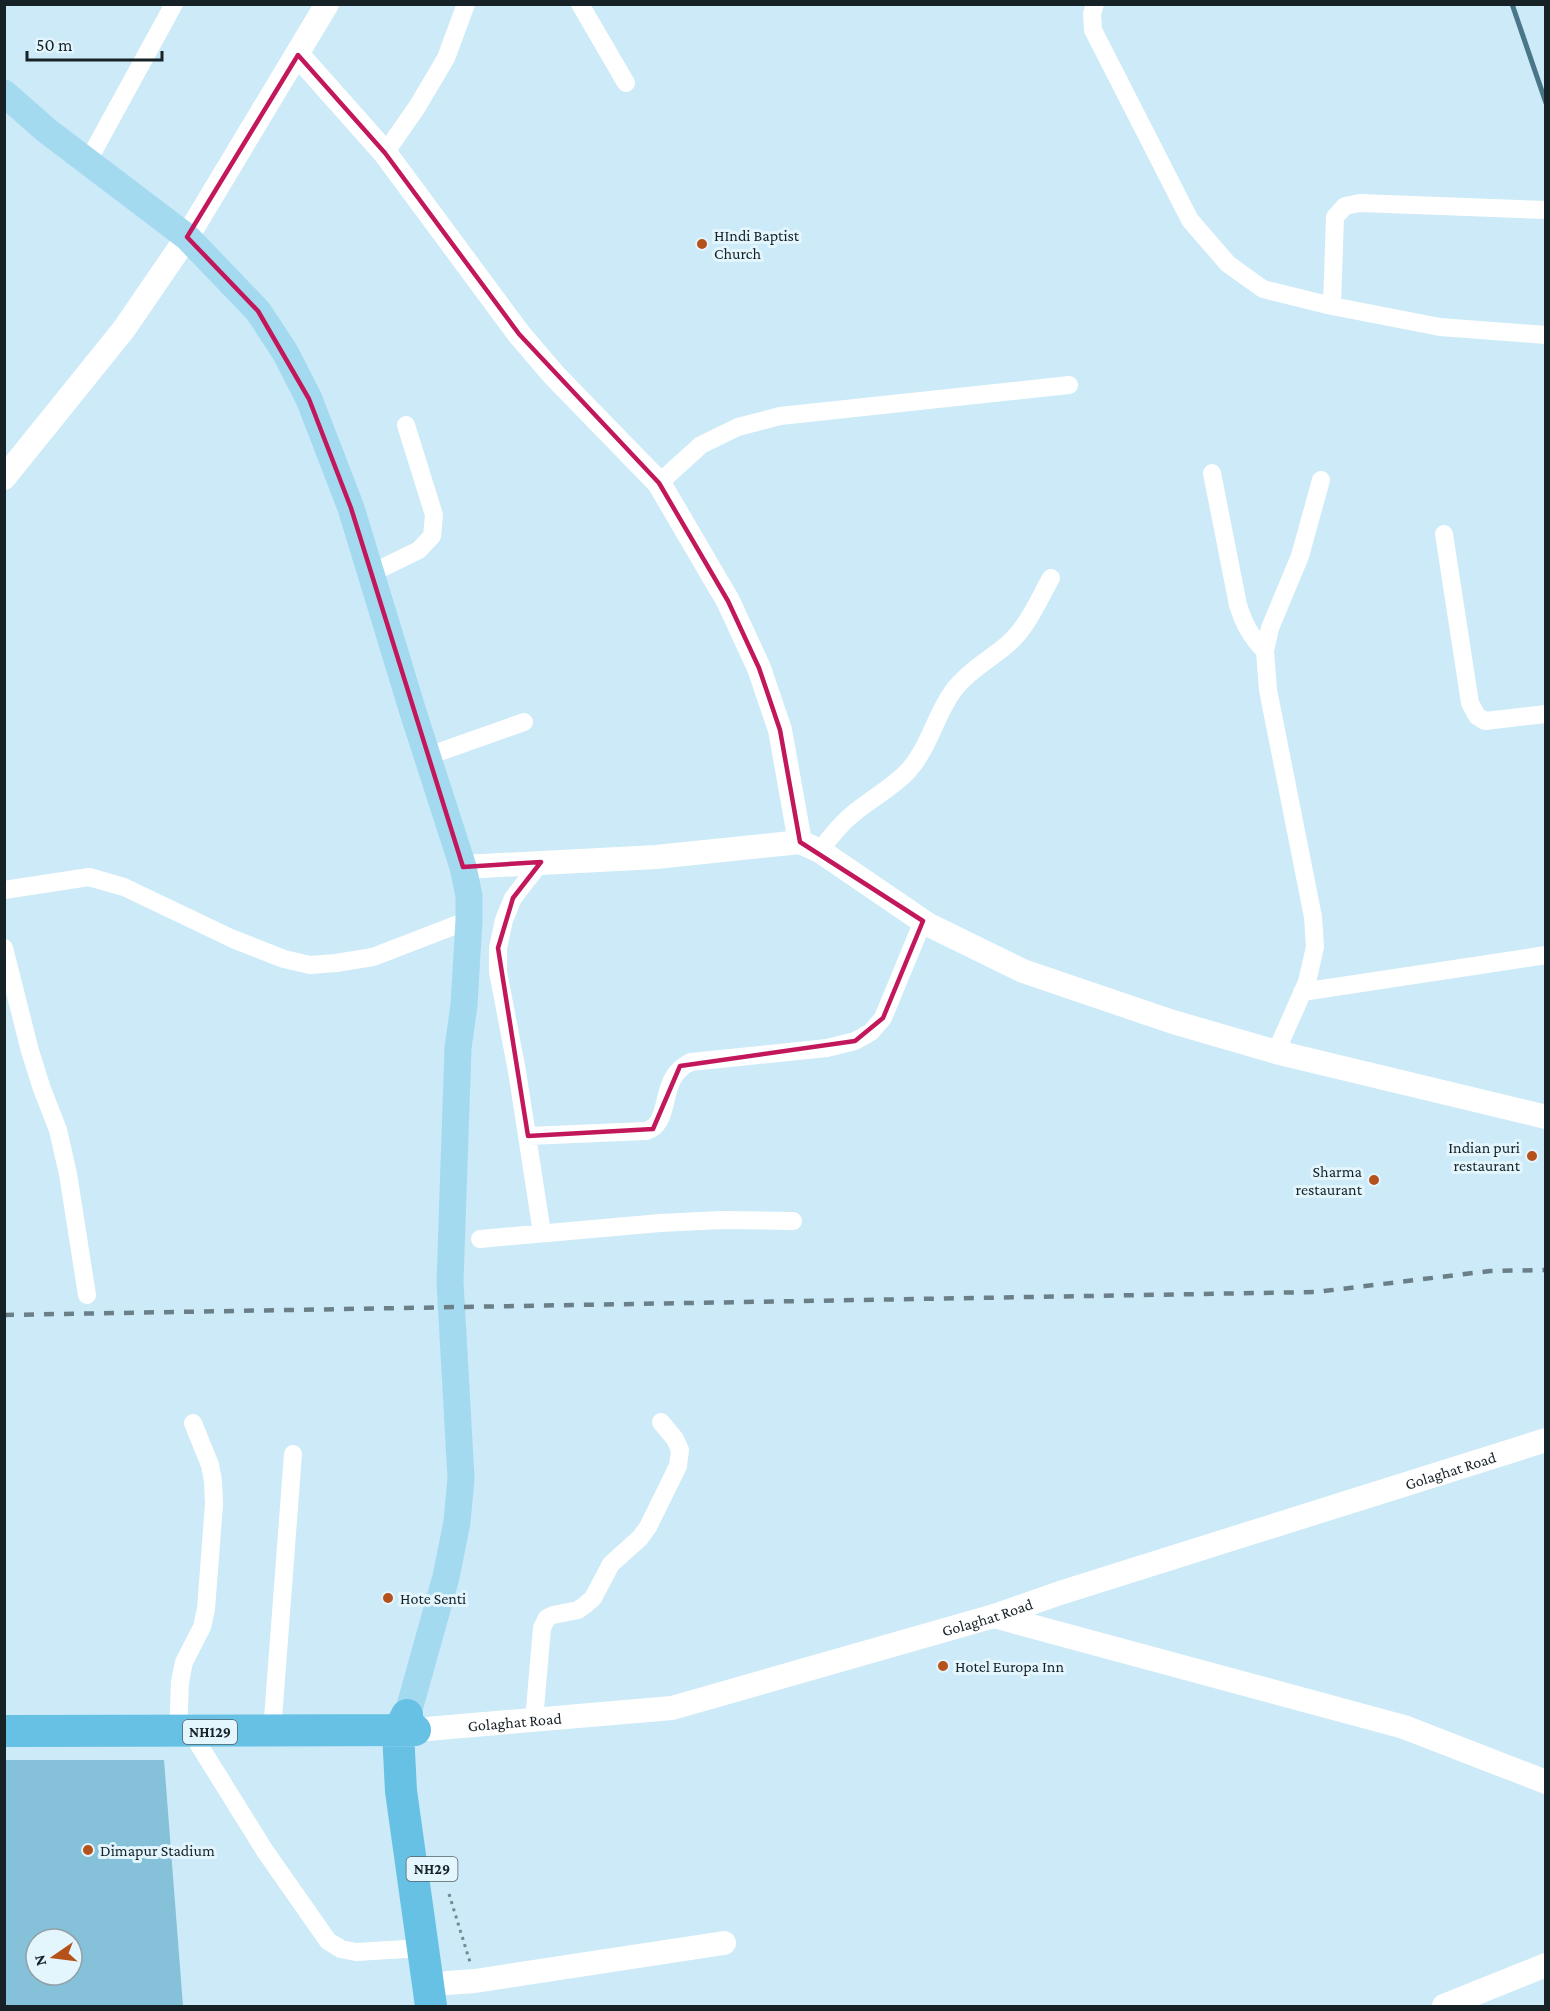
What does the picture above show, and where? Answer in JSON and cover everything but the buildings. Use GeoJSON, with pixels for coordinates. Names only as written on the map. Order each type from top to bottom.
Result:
{"type":"FeatureCollection","features":[{"type":"Feature","properties":{"kind":"highway","name":"NH129"},"geometry":{"type":"LineString","coordinates":[[4,1731],[272,1732],[407,1725]]}},
{"type":"Feature","properties":{"kind":"highway","name":"NH29"},"geometry":{"type":"LineString","coordinates":[[407,1725],[401,1791],[423,1948],[451,1994]]}},
{"type":"Feature","properties":{"kind":"highway","name":"NH29"},"geometry":{"type":"LineString","coordinates":[[407,1725],[421,1788],[451,1994]]}},
{"type":"Feature","properties":{"kind":"main road"},"geometry":{"type":"LineString","coordinates":[[4,93],[46,130],[187,237],[258,311],[285,352],[309,399],[351,508],[463,867],[469,896],[469,920],[464,1005],[458,1048],[450,1282],[461,1478],[457,1522],[446,1577],[407,1725]]}},
{"type":"Feature","properties":{"kind":"street"},"geometry":{"type":"LineString","coordinates":[[88,161],[174,4]]}},
{"type":"Feature","properties":{"kind":"street"},"geometry":{"type":"LineString","coordinates":[[4,478],[124,329],[187,237],[327,4]]}},
{"type":"Feature","properties":{"kind":"street"},"geometry":{"type":"LineString","coordinates":[[385,153],[417,107],[446,58],[466,4]]}},
{"type":"Feature","properties":{"kind":"street"},"geometry":{"type":"LineString","coordinates":[[579,4],[626,83]]}},
{"type":"Feature","properties":{"kind":"street"},"geometry":{"type":"LineString","coordinates":[[1095,4],[1092,14],[1093,30],[1190,220],[1228,264],[1263,288],[1332,306],[1440,327],[1545,335]]}},
{"type":"Feature","properties":{"kind":"street"},"geometry":{"type":"LineString","coordinates":[[298,55],[385,153],[519,334],[554,375],[659,483],[728,601],[759,668],[780,730],[810,846],[923,921],[1023,971],[1151,1015],[1276,1052],[1545,1117]]}},
{"type":"Feature","properties":{"kind":"street"},"geometry":{"type":"LineString","coordinates":[[1332,306],[1335,218],[1345,206],[1360,203],[1545,210]]}},
{"type":"Feature","properties":{"kind":"street"},"geometry":{"type":"LineString","coordinates":[[659,483],[701,445],[738,427],[780,416],[1069,385]]}},
{"type":"Feature","properties":{"kind":"street"},"geometry":{"type":"LineString","coordinates":[[372,573],[419,550],[432,536],[434,515],[406,425]]}},
{"type":"Feature","properties":{"kind":"street"},"geometry":{"type":"LineString","coordinates":[[1212,473],[1238,605],[1245,625],[1265,651]]}},
{"type":"Feature","properties":{"kind":"street"},"geometry":{"type":"LineString","coordinates":[[1276,1052],[1307,982],[1315,947],[1313,917],[1268,690],[1265,651],[1270,628],[1300,556],[1321,480]]}},
{"type":"Feature","properties":{"kind":"street"},"geometry":{"type":"LineString","coordinates":[[1444,534],[1470,703],[1477,716],[1485,721],[1545,714]]}},
{"type":"Feature","properties":{"kind":"street"},"geometry":{"type":"LineString","coordinates":[[463,867],[810,846],[895,784],[909,770],[919,757],[952,692],[964,678],[1009,643],[1020,631],[1052,578]]}},
{"type":"Feature","properties":{"kind":"street"},"geometry":{"type":"LineString","coordinates":[[428,756],[524,722]]}},
{"type":"Feature","properties":{"kind":"street"},"geometry":{"type":"LineString","coordinates":[[541,862],[513,898],[504,920],[498,948],[498,972],[528,1136],[542,1233]]}},
{"type":"Feature","properties":{"kind":"street"},"geometry":{"type":"LineString","coordinates":[[4,890],[89,877],[124,887],[233,939],[284,959],[310,965],[373,957],[469,920]]}},
{"type":"Feature","properties":{"kind":"street"},"geometry":{"type":"LineString","coordinates":[[528,1136],[653,1129],[659,1123],[671,1078],[680,1066],[691,1062],[827,1048],[855,1041],[871,1032],[883,1018],[923,921]]}},
{"type":"Feature","properties":{"kind":"street"},"geometry":{"type":"LineString","coordinates":[[4,948],[30,1051],[58,1130],[68,1174],[87,1295]]}},
{"type":"Feature","properties":{"kind":"street"},"geometry":{"type":"LineString","coordinates":[[1302,993],[1545,955]]}},
{"type":"Feature","properties":{"kind":"street"},"geometry":{"type":"LineString","coordinates":[[480,1239],[711,1220],[793,1221]]}},
{"type":"Feature","properties":{"kind":"street"},"geometry":{"type":"LineString","coordinates":[[534,1720],[542,1628],[546,1618],[578,1610],[593,1598],[611,1564],[640,1538],[648,1527],[678,1466],[680,1450],[675,1439],[661,1422]]}},
{"type":"Feature","properties":{"kind":"street"},"geometry":{"type":"LineString","coordinates":[[193,1423],[210,1464],[214,1504],[206,1609],[202,1627],[184,1662],[180,1682],[185,1732],[328,1941],[341,1949],[356,1952],[423,1948]]}},
{"type":"Feature","properties":{"kind":"street","name":"Golaghat Road"},"geometry":{"type":"LineString","coordinates":[[407,1725],[534,1720],[672,1708],[994,1616],[1072,1589],[1545,1440]]}},
{"type":"Feature","properties":{"kind":"street"},"geometry":{"type":"LineString","coordinates":[[272,1732],[293,1454]]}},
{"type":"Feature","properties":{"kind":"street"},"geometry":{"type":"LineString","coordinates":[[994,1616],[1404,1727],[1545,1782]]}},
{"type":"Feature","properties":{"kind":"street"},"geometry":{"type":"LineString","coordinates":[[451,1994],[724,1943]]}},
{"type":"Feature","properties":{"kind":"street"},"geometry":{"type":"LineString","coordinates":[[1444,2007],[1545,1965]]}},
{"type":"Feature","properties":{"kind":"path"},"geometry":{"type":"LineString","coordinates":[[449,1894],[451,1994]]}},
{"type":"Feature","properties":{"kind":"highlighted area"},"geometry":{"type":"Polygon","coordinates":[[[298,55],[385,153],[519,334],[659,483],[728,601],[759,668],[780,730],[800,842],[923,921],[883,1018],[855,1041],[680,1066],[653,1129],[528,1136],[498,948],[513,898],[541,862],[463,867],[351,508],[309,399],[258,311],[187,237],[298,55]]]}},
{"type":"Feature","properties":{"kind":"shaded area","name":"Dimapur Stadium"},"geometry":{"type":"Polygon","coordinates":[[[5,1760],[164,1760],[183,2006],[5,2006],[5,1760]]]}},
{"type":"Feature","properties":{"kind":"waterway"},"geometry":{"type":"LineString","coordinates":[[1512,4],[1546,103]]}},
{"type":"Feature","properties":{"kind":"railway"},"geometry":{"type":"LineString","coordinates":[[4,1315],[1316,1292],[1490,1271],[1546,1270]]}},
{"type":"Feature","properties":{"kind":"place","name":"HIndi Baptist Church"},"geometry":{"type":"Point","coordinates":[702,244]}},
{"type":"Feature","properties":{"kind":"place","name":"Indian puri restaurant"},"geometry":{"type":"Point","coordinates":[1532,1156]}},
{"type":"Feature","properties":{"kind":"place","name":"Sharma restaurant"},"geometry":{"type":"Point","coordinates":[1374,1180]}},
{"type":"Feature","properties":{"kind":"place","name":"Hote Senti"},"geometry":{"type":"Point","coordinates":[388,1598]}},
{"type":"Feature","properties":{"kind":"place","name":"Hotel Europa Inn"},"geometry":{"type":"Point","coordinates":[943,1666]}},
{"type":"Feature","properties":{"kind":"place","name":"Dimapur Stadium"},"geometry":{"type":"Point","coordinates":[88,1850]}}]}
